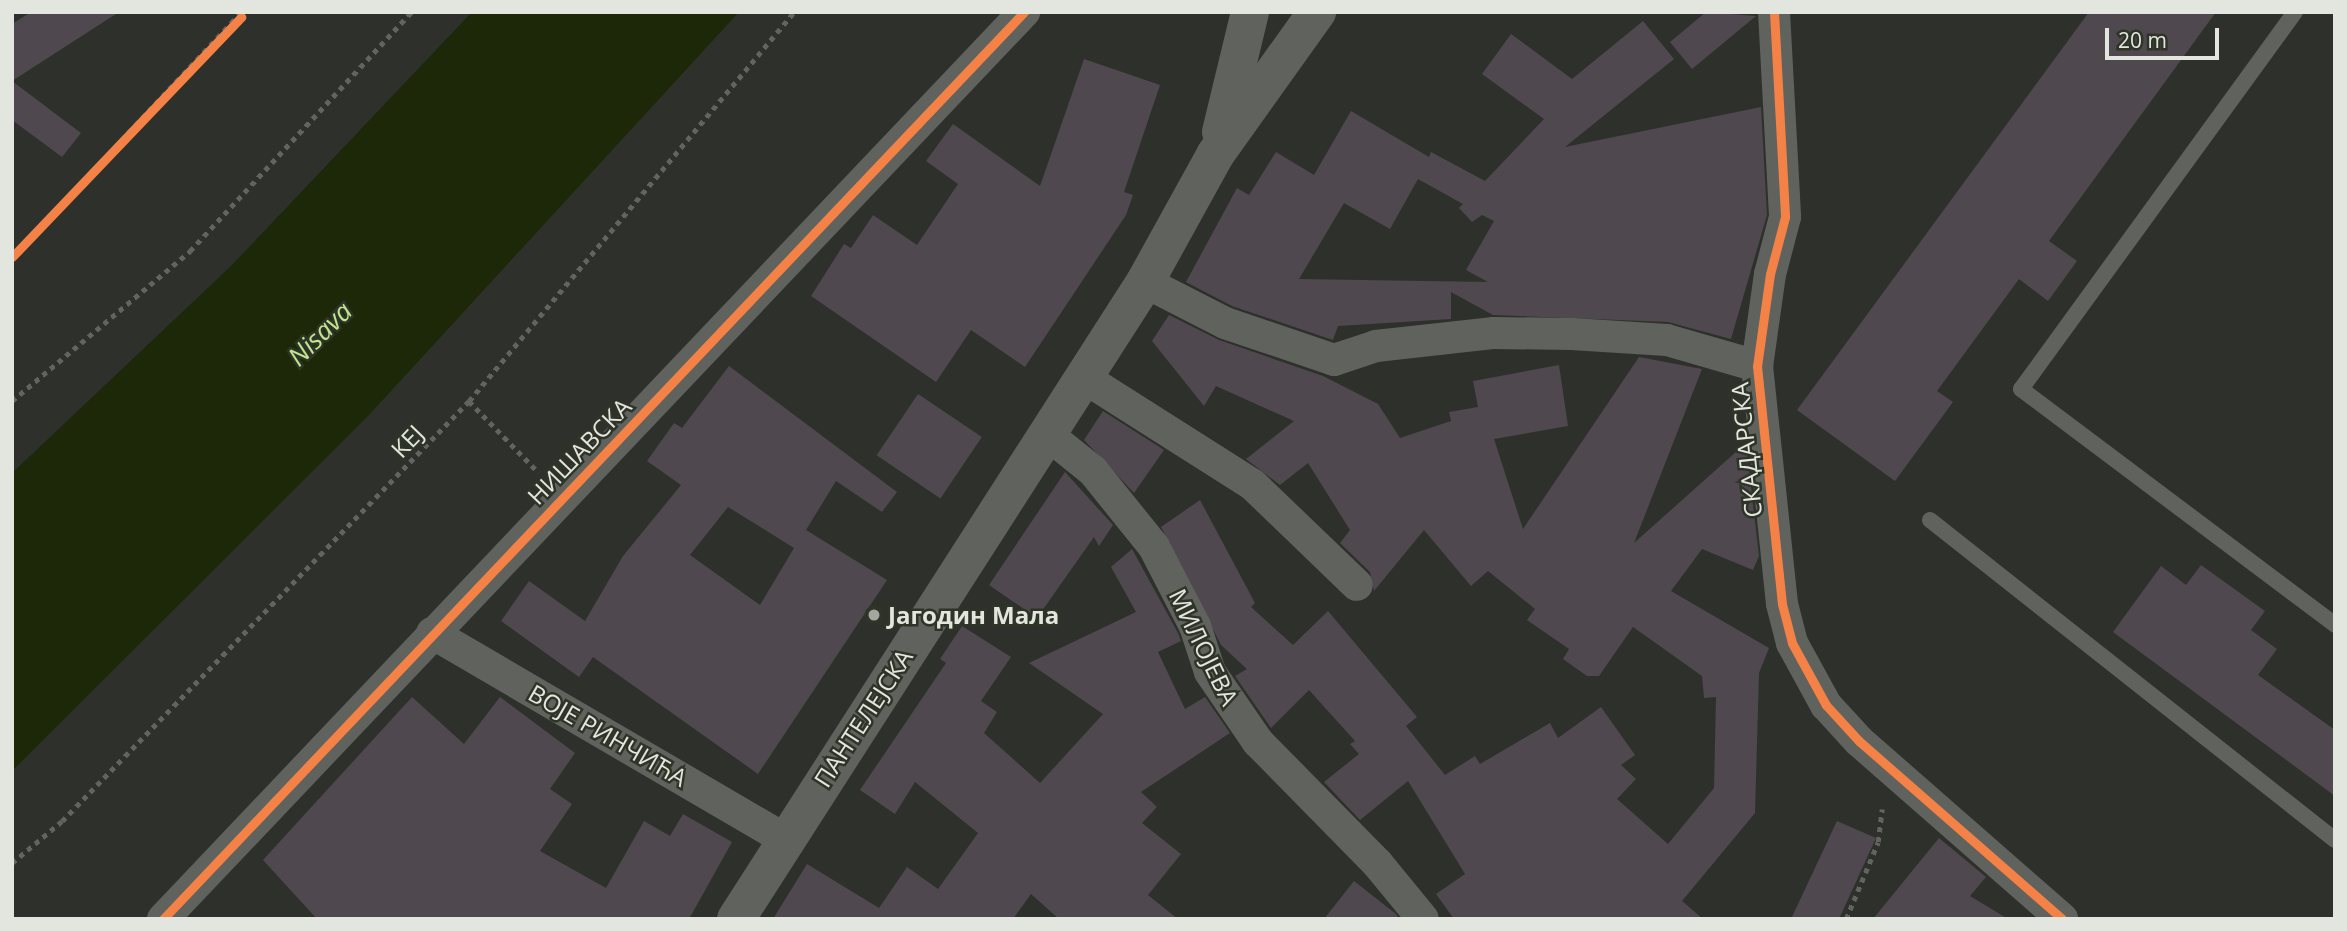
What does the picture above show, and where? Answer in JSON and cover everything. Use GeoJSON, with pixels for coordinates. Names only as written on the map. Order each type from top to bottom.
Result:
{"type":"FeatureCollection","features":[{"type":"Feature","properties":{"kind":"main road","name":"ПАНТЕЛЕЈСКА"},"geometry":{"type":"LineString","coordinates":[[1215,155],[1250,12]]}},
{"type":"Feature","properties":{"kind":"main road","name":"ПАНТЕЛЕЈСКА"},"geometry":{"type":"LineString","coordinates":[[736,919],[784,839],[1145,282],[1215,155],[1317,12]]}},
{"type":"Feature","properties":{"kind":"street","name":"НИШАВСКА"},"geometry":{"type":"LineString","coordinates":[[163,919],[1024,12]]}},
{"type":"Feature","properties":{"kind":"street","name":"СКАДАРСКА"},"geometry":{"type":"LineString","coordinates":[[1774,12],[1785,217],[1770,274],[1757,366],[1782,604],[1792,643],[1826,705],[1887,766],[2062,919]]}},
{"type":"Feature","properties":{"kind":"street"},"geometry":{"type":"LineString","coordinates":[[1145,282],[1225,323],[1334,360],[1376,346],[1494,333],[1572,334],[1667,340],[1757,366]]}},
{"type":"Feature","properties":{"kind":"street"},"geometry":{"type":"LineString","coordinates":[[1083,377],[1253,485],[1357,585]]}},
{"type":"Feature","properties":{"kind":"street","name":"МИЛОЈЕВА"},"geometry":{"type":"LineString","coordinates":[[1046,434],[1093,471],[1154,547],[1195,626],[1210,672],[1258,742],[1377,863],[1423,919]]}},
{"type":"Feature","properties":{"kind":"street","name":"ВОЈЕ РИНЧИЋА"},"geometry":{"type":"LineString","coordinates":[[432,633],[784,839]]}},
{"type":"Feature","properties":{"kind":"lane"},"geometry":{"type":"LineString","coordinates":[[2295,12],[2021,389],[2335,625]]}},
{"type":"Feature","properties":{"kind":"lane"},"geometry":{"type":"LineString","coordinates":[[1930,520],[2335,841]]}},
{"type":"Feature","properties":{"kind":"path"},"geometry":{"type":"LineString","coordinates":[[12,401],[190,251],[411,12]]}},
{"type":"Feature","properties":{"kind":"path"},"geometry":{"type":"LineString","coordinates":[[12,257],[241,15]]}},
{"type":"Feature","properties":{"kind":"path"},"geometry":{"type":"LineString","coordinates":[[469,401],[542,476]]}},
{"type":"Feature","properties":{"kind":"path"},"geometry":{"type":"LineString","coordinates":[[1846,919],[1878,842],[1887,766]]}},
{"type":"Feature","properties":{"kind":"water","name":"Nisava"},"geometry":{"type":"Polygon","coordinates":[[[472,12],[739,12],[369,415],[12,771],[12,473],[231,266],[472,12]]]}},
{"type":"Feature","properties":{"kind":"building"},"geometry":{"type":"Polygon","coordinates":[[[31,12],[119,12],[12,81],[12,24],[31,12]]]}},
{"type":"Feature","properties":{"kind":"building"},"geometry":{"type":"Polygon","coordinates":[[[1706,12],[1756,16],[1692,69],[1670,42],[1706,12]]]}},
{"type":"Feature","properties":{"kind":"building"},"geometry":{"type":"Polygon","coordinates":[[[2089,12],[2216,12],[2049,241],[2077,261],[2048,301],[2019,279],[1937,391],[1953,402],[1895,481],[1797,410],[2089,12]]]}},
{"type":"Feature","properties":{"kind":"building"},"geometry":{"type":"Polygon","coordinates":[[[1643,21],[1674,59],[1565,147],[1761,107],[1767,215],[1731,339],[1668,322],[1493,315],[1451,292],[1451,319],[1338,326],[1333,340],[1232,306],[1186,282],[1237,188],[1249,195],[1276,152],[1314,175],[1351,111],[1429,157],[1431,152],[1485,181],[1544,119],[1482,74],[1511,34],[1572,79],[1643,21]],[[1418,179],[1390,229],[1344,203],[1299,279],[1488,282],[1466,270],[1494,221],[1482,215],[1472,222],[1459,208],[1463,204],[1418,179]]]}},
{"type":"Feature","properties":{"kind":"building"},"geometry":{"type":"Polygon","coordinates":[[[1084,59],[1160,85],[1124,192],[1133,195],[1126,215],[1025,367],[971,330],[936,382],[811,296],[844,244],[851,248],[873,215],[917,245],[958,184],[926,161],[953,124],[1040,186],[1084,59]]]}},
{"type":"Feature","properties":{"kind":"building"},"geometry":{"type":"Polygon","coordinates":[[[12,81],[81,133],[62,157],[12,120],[12,81]]]}},
{"type":"Feature","properties":{"kind":"building"},"geometry":{"type":"Polygon","coordinates":[[[1169,315],[1219,340],[1323,376],[1378,404],[1400,438],[1451,421],[1449,412],[1478,407],[1473,381],[1559,365],[1568,426],[1494,439],[1523,529],[1639,357],[1702,369],[1634,543],[1746,443],[1759,556],[1753,570],[1702,549],[1671,591],[1769,648],[1759,673],[1755,813],[1682,901],[1703,919],[1454,919],[1436,894],[1465,874],[1408,781],[1360,820],[1324,782],[1359,754],[1350,744],[1355,741],[1309,690],[1271,728],[1235,676],[1247,669],[1221,645],[1161,527],[1200,500],[1255,603],[1251,607],[1293,645],[1328,611],[1417,717],[1406,726],[1445,775],[1475,756],[1480,764],[1550,723],[1558,738],[1601,707],[1635,755],[1621,765],[1636,779],[1617,799],[1668,844],[1714,788],[1716,697],[1704,698],[1702,676],[1633,627],[1599,676],[1587,676],[1563,659],[1569,649],[1527,620],[1535,609],[1488,571],[1471,586],[1424,530],[1374,591],[1370,572],[1340,543],[1350,530],[1308,463],[1280,485],[1246,459],[1294,421],[1216,386],[1204,406],[1152,341],[1169,315]]]}},
{"type":"Feature","properties":{"kind":"building"},"geometry":{"type":"Polygon","coordinates":[[[729,366],[897,492],[882,512],[836,481],[806,530],[887,580],[758,774],[593,657],[579,677],[501,621],[529,581],[585,621],[623,556],[681,485],[647,461],[674,423],[682,428],[729,366]],[[728,507],[690,555],[760,605],[794,548],[728,507]]]}},
{"type":"Feature","properties":{"kind":"building"},"geometry":{"type":"Polygon","coordinates":[[[918,394],[982,437],[940,498],[877,455],[918,394]]]}},
{"type":"Feature","properties":{"kind":"building"},"geometry":{"type":"Polygon","coordinates":[[[1103,411],[1164,450],[1134,493],[1084,440],[1103,411]]]}},
{"type":"Feature","properties":{"kind":"building"},"geometry":{"type":"Polygon","coordinates":[[[1065,472],[1113,525],[1099,546],[1094,537],[1037,618],[989,585],[1065,472]]]}},
{"type":"Feature","properties":{"kind":"building"},"geometry":{"type":"Polygon","coordinates":[[[1132,549],[1181,641],[1158,652],[1185,709],[1205,697],[1230,733],[1141,792],[1157,807],[1142,823],[1181,854],[1148,895],[1178,919],[1059,919],[1031,894],[1013,919],[773,919],[807,864],[879,908],[907,867],[938,889],[978,833],[915,782],[895,814],[860,790],[946,663],[940,659],[962,626],[1011,657],[981,701],[997,712],[984,733],[1040,783],[1103,714],[1029,663],[1136,612],[1111,567],[1132,549]]]}},
{"type":"Feature","properties":{"kind":"building"},"geometry":{"type":"Polygon","coordinates":[[[2201,565],[2265,611],[2251,630],[2277,649],[2258,675],[2335,730],[2335,796],[2113,632],[2161,566],[2186,585],[2201,565]]]}},
{"type":"Feature","properties":{"kind":"building"},"geometry":{"type":"Polygon","coordinates":[[[412,697],[464,744],[500,697],[575,753],[550,789],[572,804],[540,851],[606,888],[644,821],[670,836],[683,814],[732,842],[689,919],[317,919],[263,860],[412,697]]]}},
{"type":"Feature","properties":{"kind":"building"},"geometry":{"type":"Polygon","coordinates":[[[1837,821],[1876,838],[1839,919],[1791,919],[1837,821]]]}},
{"type":"Feature","properties":{"kind":"building"},"geometry":{"type":"Polygon","coordinates":[[[1939,838],[1986,877],[1970,896],[2008,919],[1873,919],[1939,838]]]}},
{"type":"Feature","properties":{"kind":"building"},"geometry":{"type":"Polygon","coordinates":[[[1354,881],[1396,914],[1399,919],[1324,919],[1354,881]]]}},
{"type":"Feature","properties":{"kind":"cycle path"},"geometry":{"type":"LineString","coordinates":[[163,919],[1024,12]]}},
{"type":"Feature","properties":{"kind":"cycle path"},"geometry":{"type":"LineString","coordinates":[[1774,12],[1785,217],[1770,274],[1757,366],[1782,604],[1792,643],[1826,705],[1859,741],[2062,919]]}},
{"type":"Feature","properties":{"kind":"cycle path"},"geometry":{"type":"LineString","coordinates":[[12,257],[241,17]]}},
{"type":"Feature","properties":{"kind":"place","name":"Јагодин Мала"},"geometry":{"type":"Point","coordinates":[874,615]}}]}
